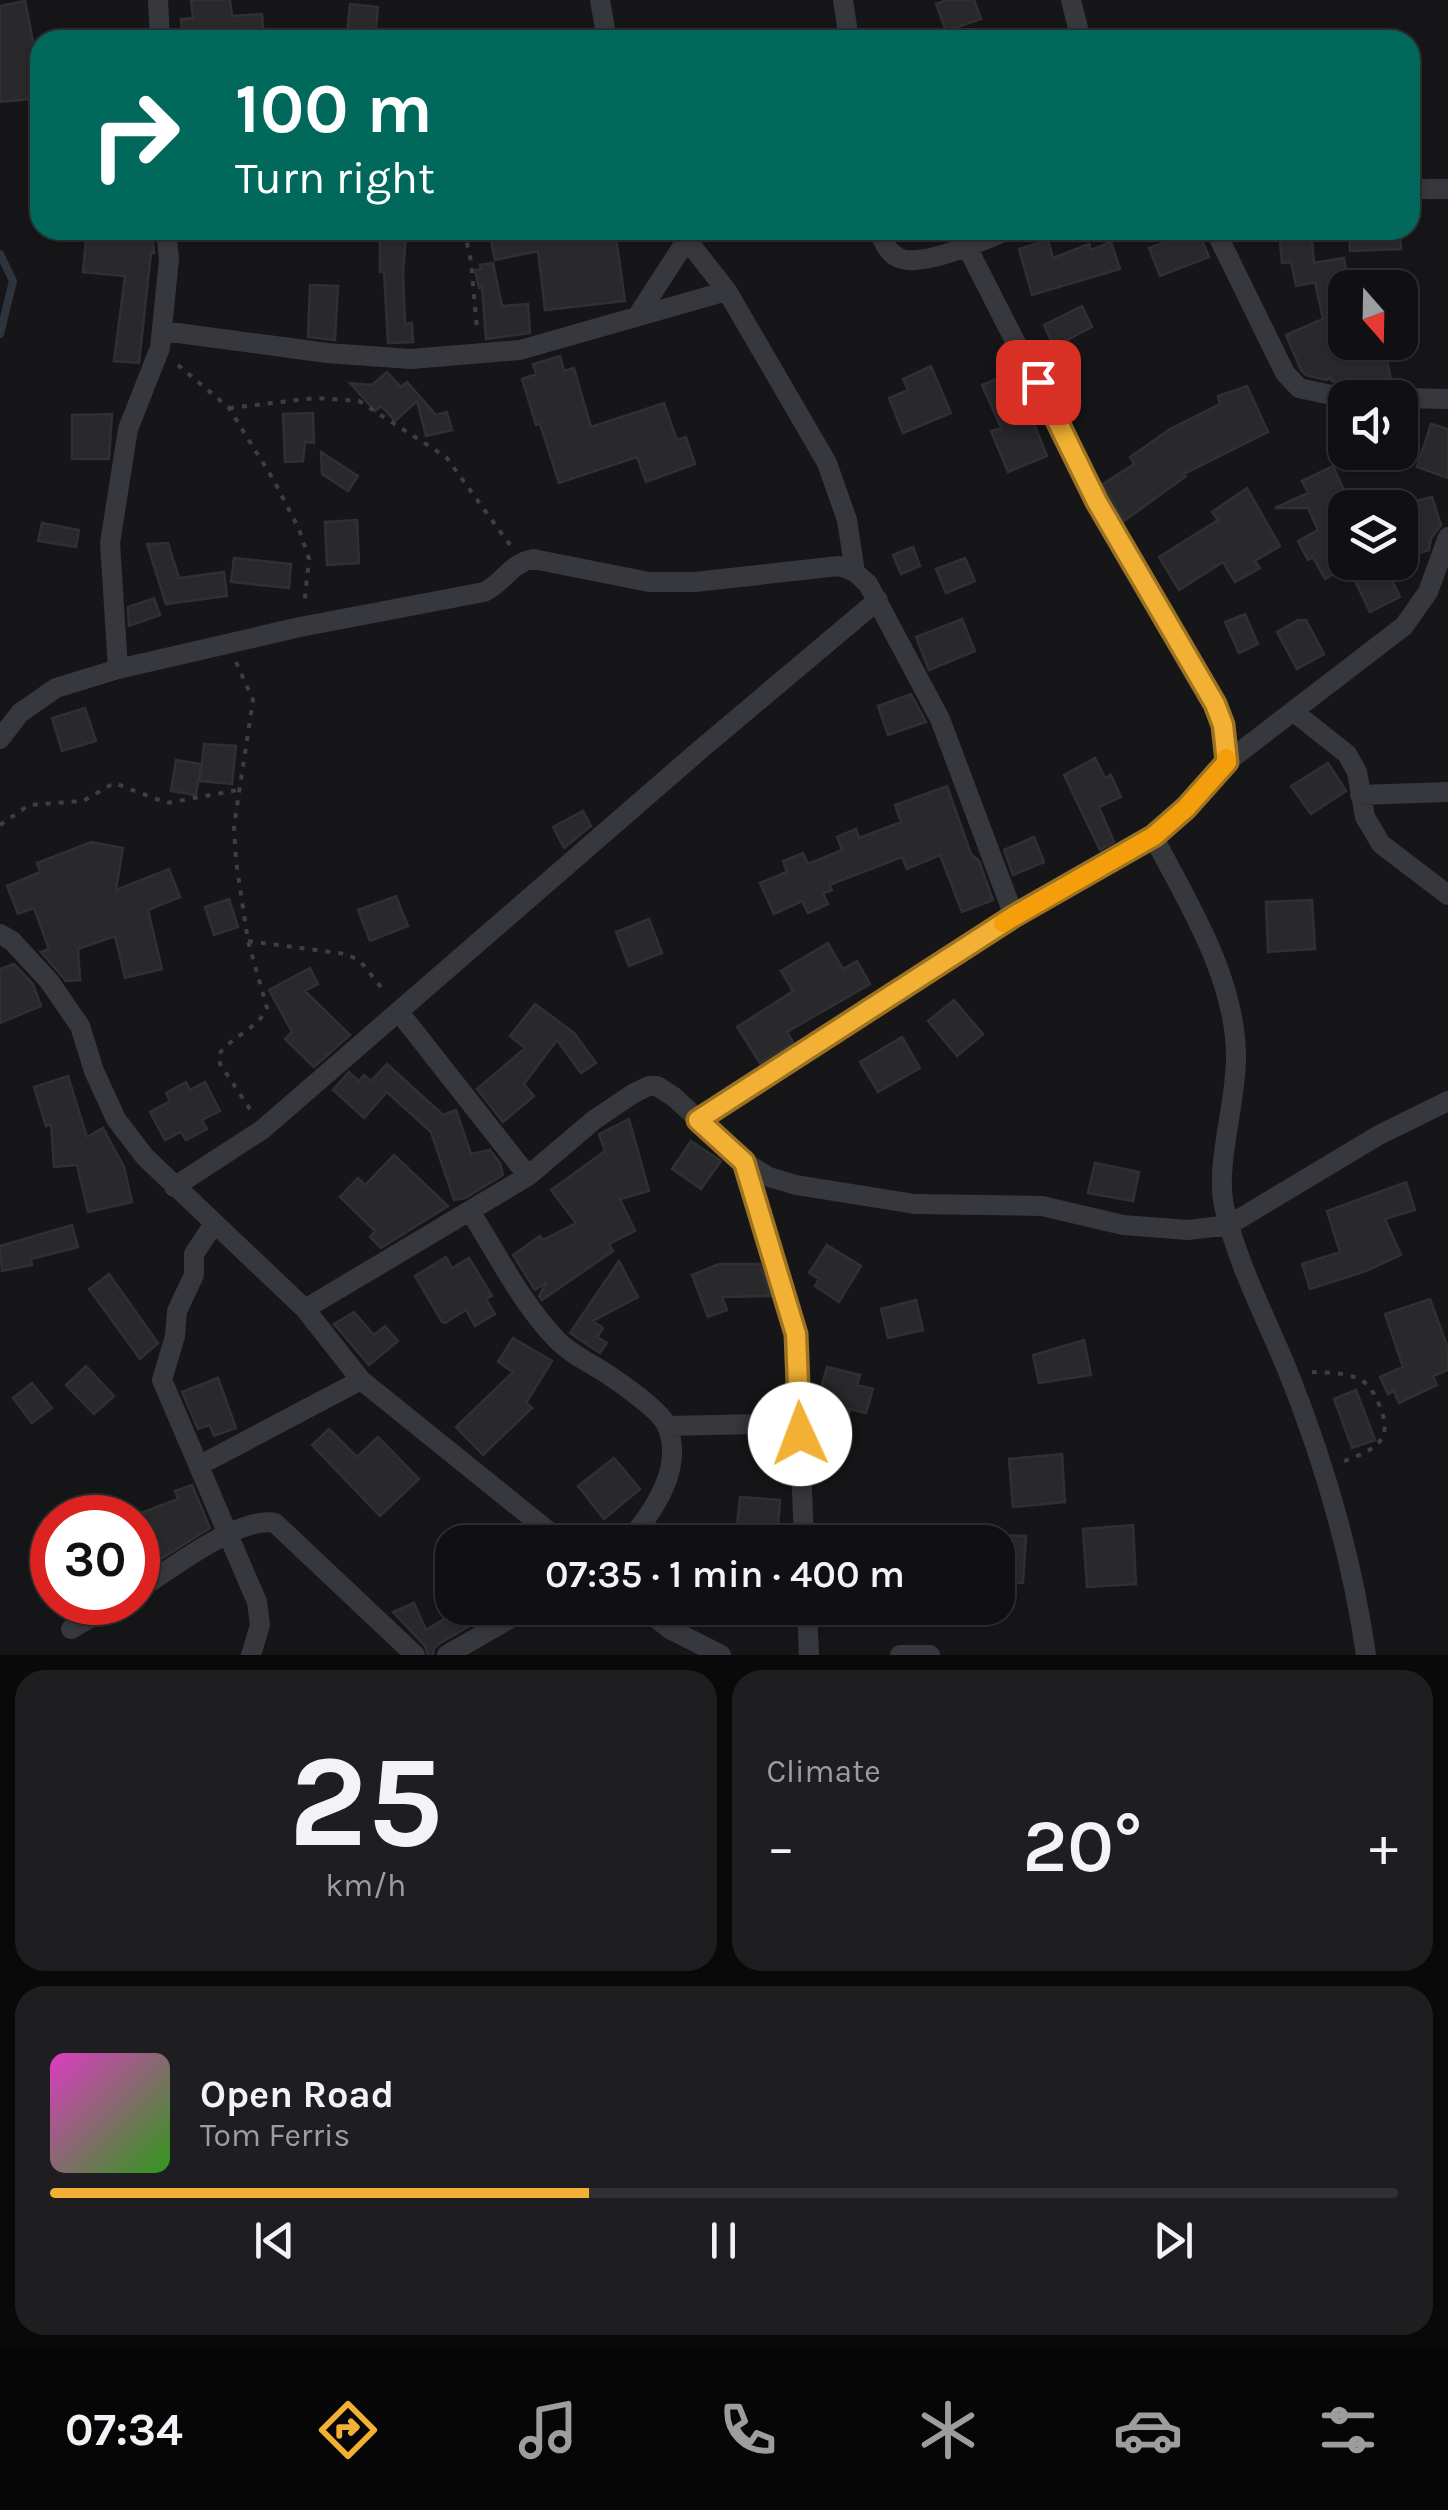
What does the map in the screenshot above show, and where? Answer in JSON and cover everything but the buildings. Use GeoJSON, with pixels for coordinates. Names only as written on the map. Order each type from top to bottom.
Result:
{"type":"FeatureCollection","features":[{"type":"Feature","properties":{"kind":"street"},"geometry":{"type":"LineString","coordinates":[[158,0],[160,30]]}},
{"type":"Feature","properties":{"kind":"street"},"geometry":{"type":"LineString","coordinates":[[600,0],[605,30]]}},
{"type":"Feature","properties":{"kind":"street"},"geometry":{"type":"LineString","coordinates":[[843,0],[848,30]]}},
{"type":"Feature","properties":{"kind":"street"},"geometry":{"type":"LineString","coordinates":[[1071,0],[1078,30]]}},
{"type":"Feature","properties":{"kind":"street"},"geometry":{"type":"LineString","coordinates":[[1420,189],[1448,190]]}},
{"type":"Feature","properties":{"kind":"street"},"geometry":{"type":"LineString","coordinates":[[118,669],[110,543],[128,429],[161,339],[169,259],[167,240]]}},
{"type":"Feature","properties":{"kind":"street"},"geometry":{"type":"LineString","coordinates":[[638,315],[679,240]]}},
{"type":"Feature","properties":{"kind":"street"},"geometry":{"type":"LineString","coordinates":[[686,240],[727,292],[827,463],[847,520],[855,572]]}},
{"type":"Feature","properties":{"kind":"street"},"geometry":{"type":"LineString","coordinates":[[883,240],[899,258],[913,260],[984,240]]}},
{"type":"Feature","properties":{"kind":"street"},"geometry":{"type":"LineString","coordinates":[[1220,240],[1286,373],[1298,388],[1328,394]]}},
{"type":"Feature","properties":{"kind":"street"},"geometry":{"type":"LineString","coordinates":[[967,247],[1097,502],[1215,704],[1223,725],[1227,762]]}},
{"type":"Feature","properties":{"kind":"street"},"geometry":{"type":"LineString","coordinates":[[161,339],[411,359],[479,354],[560,341],[727,292]]}},
{"type":"Feature","properties":{"kind":"street"},"geometry":{"type":"LineString","coordinates":[[1418,398],[1448,399]]}},
{"type":"Feature","properties":{"kind":"street"},"geometry":{"type":"LineString","coordinates":[[698,1120],[1014,916],[1154,836],[1186,808],[1227,762],[1404,626],[1428,592],[1448,536]]}},
{"type":"Feature","properties":{"kind":"street"},"geometry":{"type":"LineString","coordinates":[[0,738],[20,713],[56,688],[118,669],[228,644],[484,592],[521,561],[533,559],[649,582],[694,582],[839,566],[855,572],[868,584],[940,719],[1014,916]]}},
{"type":"Feature","properties":{"kind":"street"},"geometry":{"type":"LineString","coordinates":[[174,1187],[263,1129],[700,749],[878,600]]}},
{"type":"Feature","properties":{"kind":"street"},"geometry":{"type":"LineString","coordinates":[[1294,712],[1347,754],[1357,772],[1364,816],[1381,844],[1448,895]]}},
{"type":"Feature","properties":{"kind":"street"},"geometry":{"type":"LineString","coordinates":[[1360,795],[1448,792]]}},
{"type":"Feature","properties":{"kind":"street"},"geometry":{"type":"LineString","coordinates":[[1154,836],[1216,963],[1232,1019],[1235,1074],[1223,1201],[1229,1226],[1323,1470],[1358,1602],[1366,1655]]}},
{"type":"Feature","properties":{"kind":"street"},"geometry":{"type":"LineString","coordinates":[[0,934],[12,941],[49,981],[80,1026],[94,1071],[116,1119],[174,1187],[305,1310],[360,1380],[541,1525]]}},
{"type":"Feature","properties":{"kind":"street"},"geometry":{"type":"LineString","coordinates":[[399,1012],[528,1176]]}},
{"type":"Feature","properties":{"kind":"street"},"geometry":{"type":"LineString","coordinates":[[305,1310],[528,1176],[594,1120],[649,1086],[663,1088],[744,1162],[769,1177],[796,1185],[915,1204],[1042,1206],[1156,1229],[1188,1230],[1229,1226],[1379,1135],[1448,1101]]}},
{"type":"Feature","properties":{"kind":"street"},"geometry":{"type":"LineString","coordinates":[[744,1162],[796,1334],[803,1525]]}},
{"type":"Feature","properties":{"kind":"street"},"geometry":{"type":"LineString","coordinates":[[470,1211],[534,1314],[560,1343],[612,1378],[660,1416],[666,1426],[670,1445],[668,1478],[653,1512],[642,1525]]}},
{"type":"Feature","properties":{"kind":"street"},"geometry":{"type":"LineString","coordinates":[[213,1225],[194,1254],[194,1276],[177,1311],[175,1336],[162,1380],[256,1602],[260,1625],[250,1655]]}},
{"type":"Feature","properties":{"kind":"street"},"geometry":{"type":"LineString","coordinates":[[200,1465],[360,1380]]}},
{"type":"Feature","properties":{"kind":"street"},"geometry":{"type":"LineString","coordinates":[[666,1426],[760,1424],[771,1421],[799,1398]]}},
{"type":"Feature","properties":{"kind":"street"},"geometry":{"type":"LineString","coordinates":[[160,1576],[229,1534],[264,1520],[275,1524],[416,1655]]}},
{"type":"Feature","properties":{"kind":"street"},"geometry":{"type":"LineString","coordinates":[[71,1629],[78,1625]]}},
{"type":"Feature","properties":{"kind":"street"},"geometry":{"type":"LineString","coordinates":[[447,1655],[499,1625]]}},
{"type":"Feature","properties":{"kind":"street"},"geometry":{"type":"LineString","coordinates":[[665,1625],[721,1655]]}},
{"type":"Feature","properties":{"kind":"street"},"geometry":{"type":"LineString","coordinates":[[808,1625],[809,1655]]}},
{"type":"Feature","properties":{"kind":"path"},"geometry":{"type":"LineString","coordinates":[[466,240],[479,354]]}},
{"type":"Feature","properties":{"kind":"path"},"geometry":{"type":"LineString","coordinates":[[161,339],[229,408],[299,528],[309,559],[300,628]]}},
{"type":"Feature","properties":{"kind":"path"},"geometry":{"type":"LineString","coordinates":[[229,408],[315,398],[359,401],[446,457],[521,561]]}},
{"type":"Feature","properties":{"kind":"path"},"geometry":{"type":"LineString","coordinates":[[228,644],[253,700],[234,826],[248,942],[267,1008],[264,1016],[218,1054],[220,1064],[263,1129]]}},
{"type":"Feature","properties":{"kind":"path"},"geometry":{"type":"LineString","coordinates":[[0,825],[28,806],[84,801],[114,783],[167,803],[239,790]]}},
{"type":"Feature","properties":{"kind":"path"},"geometry":{"type":"LineString","coordinates":[[248,942],[346,954],[370,972],[399,1012]]}},
{"type":"Feature","properties":{"kind":"path"},"geometry":{"type":"LineString","coordinates":[[1288,1372],[1334,1373],[1364,1381],[1384,1416],[1386,1429],[1373,1450],[1323,1470]]}},
{"type":"Feature","properties":{"kind":"waterway"},"geometry":{"type":"LineString","coordinates":[[0,254],[13,281],[0,334]]}},
{"type":"Feature","properties":{"kind":"slow traffic"},"geometry":{"type":"LineString","coordinates":[[1003,923],[1154,836],[1186,808],[1227,762],[1226,758]]}},
{"type":"Feature","properties":{"kind":"route"},"geometry":{"type":"LineString","coordinates":[[800,1434],[796,1334],[744,1162],[698,1120],[1014,916],[1154,836],[1186,808],[1227,762],[1223,725],[1215,704],[1097,502],[1038,382]]}}]}
